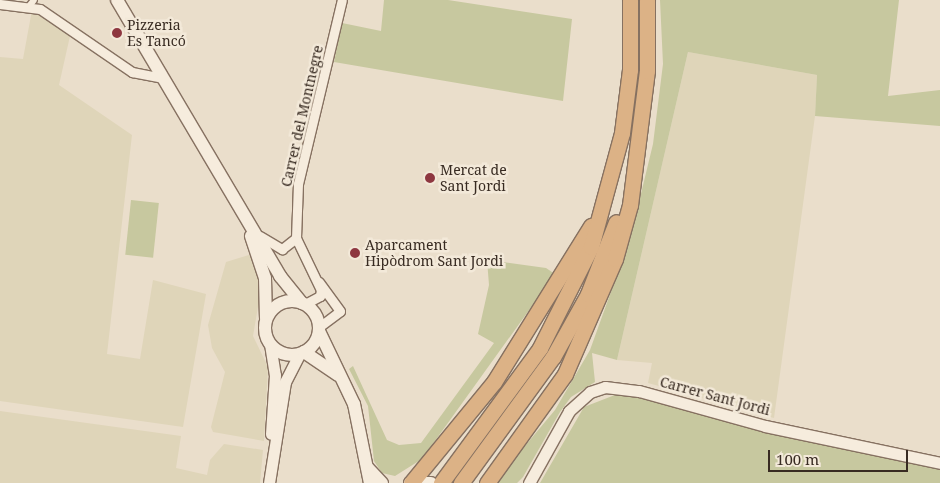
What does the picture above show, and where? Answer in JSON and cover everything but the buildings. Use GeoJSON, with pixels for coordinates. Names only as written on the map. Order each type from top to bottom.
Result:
{"type":"FeatureCollection","features":[{"type":"Feature","properties":{"kind":"highway"},"geometry":{"type":"LineString","coordinates":[[424,483],[515,386],[552,329],[592,247],[608,197],[628,86],[630,0]]}},
{"type":"Feature","properties":{"kind":"highway"},"geometry":{"type":"LineString","coordinates":[[487,483],[537,417],[583,339],[630,205],[647,72],[647,0]]}},
{"type":"Feature","properties":{"kind":"highway"},"geometry":{"type":"LineString","coordinates":[[461,483],[528,395],[583,303],[617,220],[637,146]]}},
{"type":"Feature","properties":{"kind":"highway"},"geometry":{"type":"LineString","coordinates":[[424,483],[494,382],[608,197]]}},
{"type":"Feature","properties":{"kind":"main road"},"geometry":{"type":"LineString","coordinates":[[117,0],[242,212],[304,303],[314,313],[319,329],[361,426],[370,483]]}},
{"type":"Feature","properties":{"kind":"main road"},"geometry":{"type":"LineString","coordinates":[[242,212],[265,278],[266,322],[270,344],[283,353],[302,353],[340,376]]}},
{"type":"Feature","properties":{"kind":"main road"},"geometry":{"type":"LineString","coordinates":[[266,322],[276,306],[304,303]]}},
{"type":"Feature","properties":{"kind":"main road"},"geometry":{"type":"LineString","coordinates":[[302,353],[319,329]]}},
{"type":"Feature","properties":{"kind":"main road"},"geometry":{"type":"LineString","coordinates":[[366,465],[382,483]]}},
{"type":"Feature","properties":{"kind":"street","name":"Carrer del Montnegre"},"geometry":{"type":"LineString","coordinates":[[304,303],[320,296],[314,276],[296,238],[296,204],[342,0]]}},
{"type":"Feature","properties":{"kind":"street"},"geometry":{"type":"LineString","coordinates":[[0,4],[32,2],[132,72],[163,78]]}},
{"type":"Feature","properties":{"kind":"street"},"geometry":{"type":"LineString","coordinates":[[254,231],[276,248],[287,247],[296,238]]}},
{"type":"Feature","properties":{"kind":"street","name":"Carrer del Montnegre"},"geometry":{"type":"LineString","coordinates":[[314,276],[340,311],[319,329]]}},
{"type":"Feature","properties":{"kind":"street"},"geometry":{"type":"LineString","coordinates":[[270,344],[275,375],[274,441]]}},
{"type":"Feature","properties":{"kind":"street"},"geometry":{"type":"LineString","coordinates":[[269,483],[274,441],[285,382],[302,353]]}},
{"type":"Feature","properties":{"kind":"street","name":"Carrer Sant Jordi"},"geometry":{"type":"LineString","coordinates":[[529,483],[569,412],[590,392],[604,387],[639,391],[765,426],[940,463]]}},
{"type":"Feature","properties":{"kind":"shaded area"},"geometry":{"type":"Polygon","coordinates":[[[32,10],[70,36],[59,85],[132,135],[107,354],[140,359],[153,280],[206,294],[183,427],[0,401],[0,57],[23,59],[32,10]]]}},
{"type":"Feature","properties":{"kind":"shaded area"},"geometry":{"type":"Polygon","coordinates":[[[688,52],[817,75],[815,116],[774,418],[648,383],[652,363],[617,360],[688,52]]]}},
{"type":"Feature","properties":{"kind":"shaded area"},"geometry":{"type":"Polygon","coordinates":[[[252,254],[261,289],[253,336],[268,367],[264,441],[213,432],[211,427],[225,372],[212,348],[208,325],[226,262],[252,254]]]}},
{"type":"Feature","properties":{"kind":"shaded area"},"geometry":{"type":"Polygon","coordinates":[[[0,411],[181,436],[176,468],[207,475],[210,460],[224,444],[263,450],[260,483],[0,483],[0,411]]]}},
{"type":"Feature","properties":{"kind":"green space"},"geometry":{"type":"Polygon","coordinates":[[[384,0],[448,0],[572,19],[563,101],[334,62],[342,23],[381,31],[384,0]]]}},
{"type":"Feature","properties":{"kind":"green space"},"geometry":{"type":"Polygon","coordinates":[[[660,0],[899,0],[888,96],[940,90],[940,126],[815,116],[817,75],[688,52],[617,360],[592,353],[595,382],[571,397],[560,412],[523,477],[517,483],[494,483],[555,410],[590,350],[630,239],[653,144],[663,64],[660,0]]]}},
{"type":"Feature","properties":{"kind":"green space"},"geometry":{"type":"Polygon","coordinates":[[[131,200],[159,203],[153,258],[125,255],[131,200]]]}},
{"type":"Feature","properties":{"kind":"green space"},"geometry":{"type":"Polygon","coordinates":[[[487,260],[546,268],[555,274],[422,459],[395,476],[382,473],[374,461],[368,406],[349,369],[353,366],[387,440],[399,445],[421,443],[494,343],[478,334],[489,285],[487,260]]]}},
{"type":"Feature","properties":{"kind":"green space"},"geometry":{"type":"Polygon","coordinates":[[[620,393],[764,431],[940,468],[940,483],[540,483],[584,407],[620,393]]]}},
{"type":"Feature","properties":{"kind":"place","name":"Pizzeria Es Tancó"},"geometry":{"type":"Point","coordinates":[117,33]}},
{"type":"Feature","properties":{"kind":"place","name":"Mercat de Sant Jordi"},"geometry":{"type":"Point","coordinates":[430,178]}},
{"type":"Feature","properties":{"kind":"place","name":"Aparcament Hipòdrom Sant Jordi"},"geometry":{"type":"Point","coordinates":[355,253]}}]}
